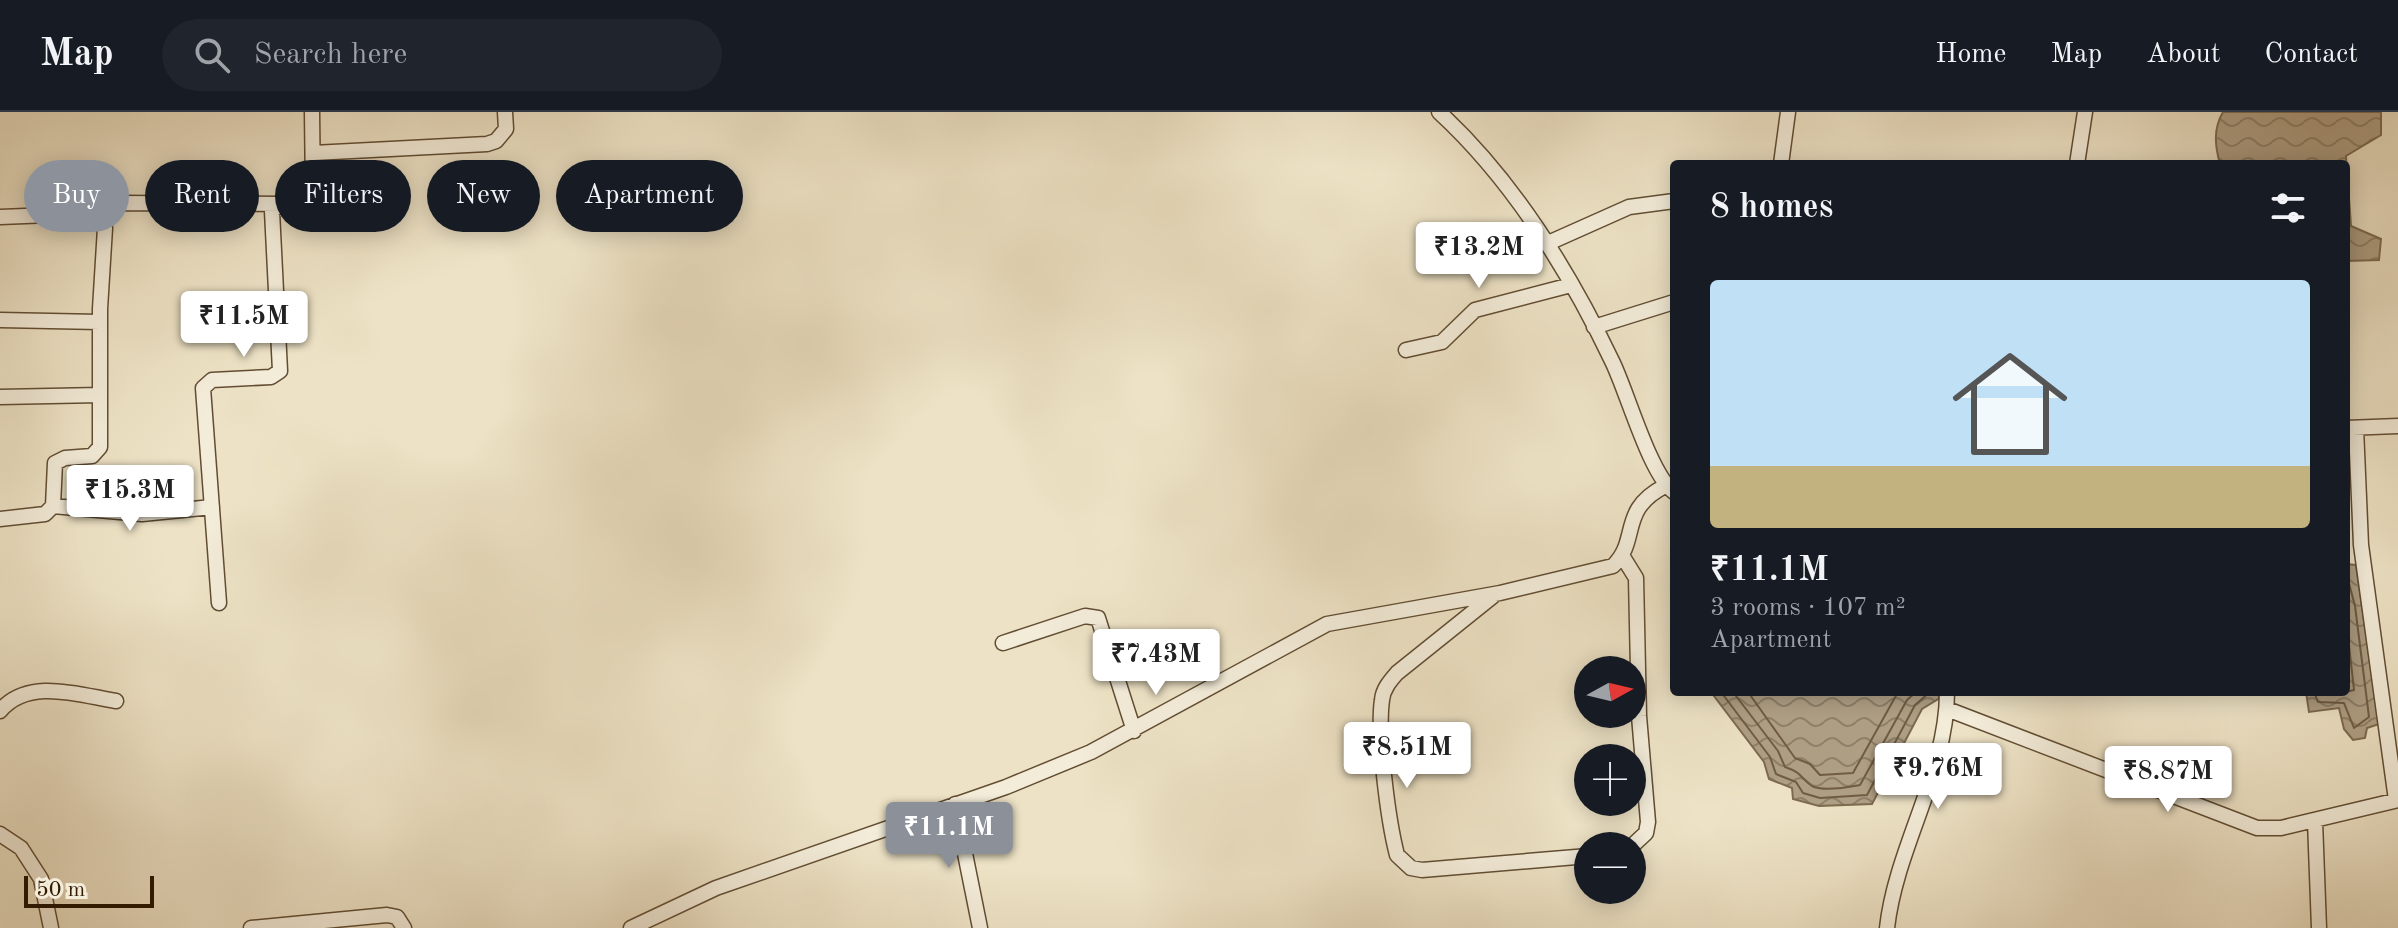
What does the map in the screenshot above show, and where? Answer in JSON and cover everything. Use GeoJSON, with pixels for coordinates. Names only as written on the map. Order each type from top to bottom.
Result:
{"type":"FeatureCollection","features":[{"type":"Feature","properties":{"kind":"street"},"geometry":{"type":"LineString","coordinates":[[312,112],[313,160]]}},
{"type":"Feature","properties":{"kind":"street"},"geometry":{"type":"LineString","coordinates":[[313,153],[487,144],[496,141],[506,129],[505,112]]}},
{"type":"Feature","properties":{"kind":"street"},"geometry":{"type":"LineString","coordinates":[[631,928],[716,888],[1006,787],[1134,731],[1327,624],[1495,594],[1600,571],[1623,557],[1630,521],[1641,503],[1670,489],[1594,327],[1546,244],[1521,205],[1465,136],[1439,112]]}},
{"type":"Feature","properties":{"kind":"street"},"geometry":{"type":"LineString","coordinates":[[1782,160],[1788,112]]}},
{"type":"Feature","properties":{"kind":"street"},"geometry":{"type":"LineString","coordinates":[[2078,160],[2085,112]]}},
{"type":"Feature","properties":{"kind":"street"},"geometry":{"type":"LineString","coordinates":[[1546,244],[1629,207],[1670,202]]}},
{"type":"Feature","properties":{"kind":"street"},"geometry":{"type":"LineString","coordinates":[[129,203],[275,204]]}},
{"type":"Feature","properties":{"kind":"street"},"geometry":{"type":"LineString","coordinates":[[219,603],[203,388],[212,380],[271,377],[280,371],[271,219],[275,209]]}},
{"type":"Feature","properties":{"kind":"street"},"geometry":{"type":"LineString","coordinates":[[0,217],[24,216]]}},
{"type":"Feature","properties":{"kind":"street"},"geometry":{"type":"LineString","coordinates":[[0,519],[45,514],[53,506],[55,463],[65,458],[92,456],[100,447],[100,322],[105,232]]}},
{"type":"Feature","properties":{"kind":"street"},"geometry":{"type":"LineString","coordinates":[[1406,350],[1442,342],[1475,310],[1571,285]]}},
{"type":"Feature","properties":{"kind":"street"},"geometry":{"type":"LineString","coordinates":[[1594,327],[1670,303]]}},
{"type":"Feature","properties":{"kind":"street"},"geometry":{"type":"LineString","coordinates":[[0,320],[100,322]]}},
{"type":"Feature","properties":{"kind":"street"},"geometry":{"type":"LineString","coordinates":[[0,397],[100,395]]}},
{"type":"Feature","properties":{"kind":"street"},"geometry":{"type":"LineString","coordinates":[[1947,709],[2257,828],[2315,821],[2397,800],[2361,545],[2351,428],[2398,426]]}},
{"type":"Feature","properties":{"kind":"street"},"geometry":{"type":"LineString","coordinates":[[53,506],[142,514],[212,507]]}},
{"type":"Feature","properties":{"kind":"street"},"geometry":{"type":"LineString","coordinates":[[1623,557],[1631,565],[1636,578],[1639,716],[1648,822],[1646,833]]}},
{"type":"Feature","properties":{"kind":"street"},"geometry":{"type":"LineString","coordinates":[[1495,594],[1397,673],[1385,689],[1381,701],[1384,755],[1397,855],[1411,868],[1422,870],[1574,857]]}},
{"type":"Feature","properties":{"kind":"street"},"geometry":{"type":"LineString","coordinates":[[1003,643],[1085,616],[1098,618],[1134,731]]}},
{"type":"Feature","properties":{"kind":"street"},"geometry":{"type":"LineString","coordinates":[[0,711],[16,697],[40,691],[116,701]]}},
{"type":"Feature","properties":{"kind":"street"},"geometry":{"type":"LineString","coordinates":[[1887,928],[1893,890],[1943,737],[1947,696]]}},
{"type":"Feature","properties":{"kind":"street"},"geometry":{"type":"LineString","coordinates":[[955,804],[980,928]]}},
{"type":"Feature","properties":{"kind":"street"},"geometry":{"type":"LineString","coordinates":[[2315,821],[2319,928]]}},
{"type":"Feature","properties":{"kind":"street"},"geometry":{"type":"LineString","coordinates":[[0,834],[21,848],[41,879],[51,928]]}},
{"type":"Feature","properties":{"kind":"street"},"geometry":{"type":"LineString","coordinates":[[251,928],[387,915],[397,917],[404,928]]}},
{"type":"Feature","properties":{"kind":"water"},"geometry":{"type":"Polygon","coordinates":[[[2223,112],[2381,112],[2381,135],[2346,156],[2346,160],[2219,160],[2218,125],[2223,112]]]}},
{"type":"Feature","properties":{"kind":"water"},"geometry":{"type":"Polygon","coordinates":[[[2350,212],[2351,226],[2381,239],[2379,260],[2350,261],[2350,212]]]}},
{"type":"Feature","properties":{"kind":"water"},"geometry":{"type":"Polygon","coordinates":[[[2350,564],[2356,565],[2379,724],[2367,728],[2365,738],[2353,740],[2344,729],[2339,708],[2309,712],[2307,696],[2350,696],[2350,564]]]}},
{"type":"Feature","properties":{"kind":"water"},"geometry":{"type":"Polygon","coordinates":[[[1714,696],[1940,698],[1922,709],[1872,804],[1819,806],[1793,799],[1792,788],[1769,779],[1764,762],[1714,696]]]}}]}
